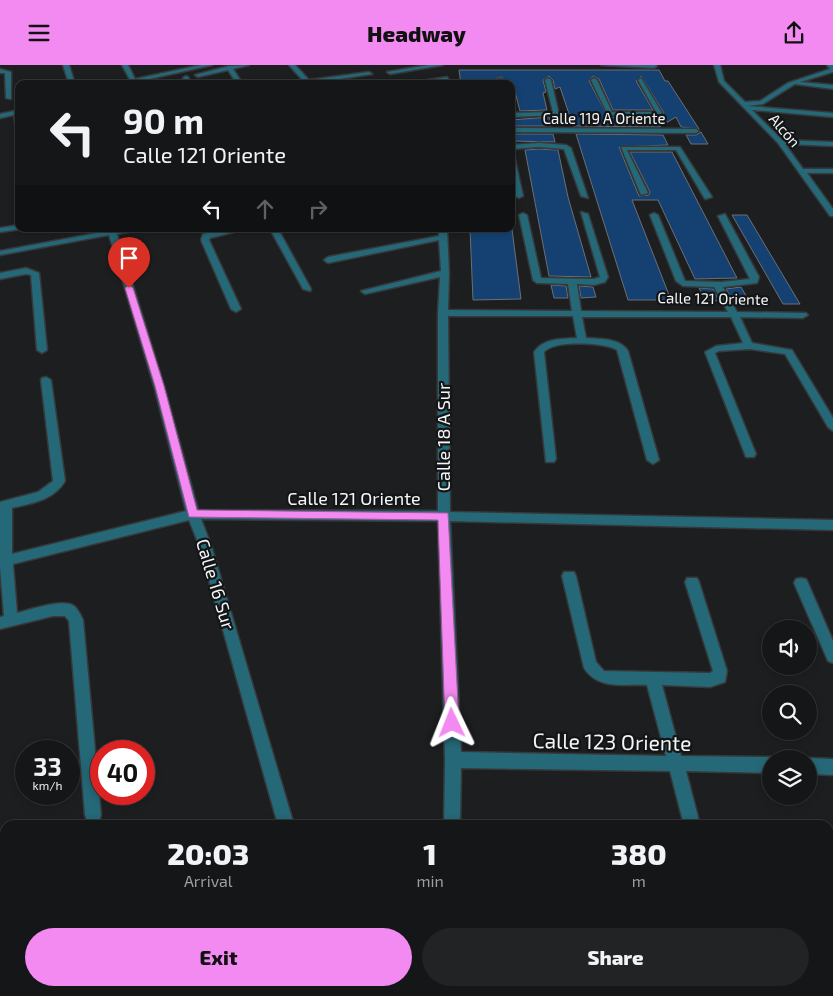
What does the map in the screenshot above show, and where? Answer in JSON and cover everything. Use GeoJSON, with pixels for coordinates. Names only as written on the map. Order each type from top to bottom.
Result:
{"type":"FeatureCollection","features":[{"type":"Feature","properties":{"kind":"street"},"geometry":{"type":"LineString","coordinates":[[66,65],[71,80]]}},
{"type":"Feature","properties":{"kind":"street"},"geometry":{"type":"LineString","coordinates":[[126,65],[133,80],[209,65]]}},
{"type":"Feature","properties":{"kind":"street"},"geometry":{"type":"LineString","coordinates":[[174,65],[178,71]]}},
{"type":"Feature","properties":{"kind":"street"},"geometry":{"type":"LineString","coordinates":[[178,79],[246,65]]}},
{"type":"Feature","properties":{"kind":"street"},"geometry":{"type":"LineString","coordinates":[[293,66],[303,65]]}},
{"type":"Feature","properties":{"kind":"street"},"geometry":{"type":"LineString","coordinates":[[604,65],[654,66]]}},
{"type":"Feature","properties":{"kind":"street","name":"Alcón"},"geometry":{"type":"LineString","coordinates":[[717,65],[721,81],[780,142],[833,214]]}},
{"type":"Feature","properties":{"kind":"street"},"geometry":{"type":"LineString","coordinates":[[745,106],[761,103],[790,84],[830,71],[832,67],[830,65]]}},
{"type":"Feature","properties":{"kind":"street"},"geometry":{"type":"LineString","coordinates":[[293,66],[305,80]]}},
{"type":"Feature","properties":{"kind":"street"},"geometry":{"type":"LineString","coordinates":[[229,68],[237,80]]}},
{"type":"Feature","properties":{"kind":"street"},"geometry":{"type":"LineString","coordinates":[[0,71],[8,72],[9,98]]}},
{"type":"Feature","properties":{"kind":"street"},"geometry":{"type":"LineString","coordinates":[[390,71],[445,73]]}},
{"type":"Feature","properties":{"kind":"street"},"geometry":{"type":"LineString","coordinates":[[427,80],[445,73]]}},
{"type":"Feature","properties":{"kind":"street"},"geometry":{"type":"LineString","coordinates":[[328,80],[369,74]]}},
{"type":"Feature","properties":{"kind":"street"},"geometry":{"type":"LineString","coordinates":[[515,115],[557,114],[548,80]]}},
{"type":"Feature","properties":{"kind":"street"},"geometry":{"type":"LineString","coordinates":[[594,81],[608,112],[615,115],[633,116],[652,116],[660,113],[641,80]]}},
{"type":"Feature","properties":{"kind":"street"},"geometry":{"type":"LineString","coordinates":[[790,84],[833,87]]}},
{"type":"Feature","properties":{"kind":"street"},"geometry":{"type":"LineString","coordinates":[[745,106],[833,115]]}},
{"type":"Feature","properties":{"kind":"street"},"geometry":{"type":"LineString","coordinates":[[826,115],[833,110]]}},
{"type":"Feature","properties":{"kind":"street"},"geometry":{"type":"LineString","coordinates":[[0,116],[15,113]]}},
{"type":"Feature","properties":{"kind":"street"},"geometry":{"type":"LineString","coordinates":[[532,115],[539,145]]}},
{"type":"Feature","properties":{"kind":"street"},"geometry":{"type":"LineString","coordinates":[[633,116],[651,146]]}},
{"type":"Feature","properties":{"kind":"street","name":"Calle 119 A Oriente"},"geometry":{"type":"LineString","coordinates":[[515,129],[696,131]]}},
{"type":"Feature","properties":{"kind":"street"},"geometry":{"type":"LineString","coordinates":[[780,142],[833,143]]}},
{"type":"Feature","properties":{"kind":"street"},"geometry":{"type":"LineString","coordinates":[[515,147],[539,145],[560,146],[568,149],[584,196]]}},
{"type":"Feature","properties":{"kind":"street"},"geometry":{"type":"LineString","coordinates":[[644,193],[623,150],[627,147],[674,147],[681,150],[708,197]]}},
{"type":"Feature","properties":{"kind":"street"},"geometry":{"type":"LineString","coordinates":[[802,171],[833,171]]}},
{"type":"Feature","properties":{"kind":"street"},"geometry":{"type":"LineString","coordinates":[[515,176],[519,196]]}},
{"type":"Feature","properties":{"kind":"street"},"geometry":{"type":"LineString","coordinates":[[823,202],[833,202]]}},
{"type":"Feature","properties":{"kind":"street"},"geometry":{"type":"LineString","coordinates":[[523,215],[537,280],[572,283],[594,282],[602,280],[604,277],[584,214]]}},
{"type":"Feature","properties":{"kind":"street"},"geometry":{"type":"LineString","coordinates":[[654,215],[678,279],[683,283],[717,285],[754,281],[755,277],[722,216]]}},
{"type":"Feature","properties":{"kind":"street"},"geometry":{"type":"LineString","coordinates":[[0,230],[15,228]]}},
{"type":"Feature","properties":{"kind":"street"},"geometry":{"type":"LineString","coordinates":[[0,253],[107,232]]}},
{"type":"Feature","properties":{"kind":"street","name":"Calle 16 Sur"},"geometry":{"type":"LineString","coordinates":[[112,232],[159,386],[193,514],[205,545],[285,820]]}},
{"type":"Feature","properties":{"kind":"street"},"geometry":{"type":"LineString","coordinates":[[223,232],[206,236],[205,240],[236,309]]}},
{"type":"Feature","properties":{"kind":"street"},"geometry":{"type":"LineString","coordinates":[[276,232],[307,289]]}},
{"type":"Feature","properties":{"kind":"street"},"geometry":{"type":"LineString","coordinates":[[328,260],[443,233]]}},
{"type":"Feature","properties":{"kind":"street","name":"Calle 18 A Sur"},"geometry":{"type":"LineString","coordinates":[[443,233],[445,273],[443,313],[444,516],[453,761],[452,820]]}},
{"type":"Feature","properties":{"kind":"street"},"geometry":{"type":"LineString","coordinates":[[0,276],[26,271],[34,273],[42,350]]}},
{"type":"Feature","properties":{"kind":"street"},"geometry":{"type":"LineString","coordinates":[[365,291],[445,273]]}},
{"type":"Feature","properties":{"kind":"street"},"geometry":{"type":"LineString","coordinates":[[572,283],[582,342]]}},
{"type":"Feature","properties":{"kind":"street"},"geometry":{"type":"LineString","coordinates":[[717,285],[734,314],[749,346]]}},
{"type":"Feature","properties":{"kind":"street","name":"Calle 121 Oriente"},"geometry":{"type":"LineString","coordinates":[[443,313],[578,312],[803,315]]}},
{"type":"Feature","properties":{"kind":"street"},"geometry":{"type":"LineString","coordinates":[[550,459],[539,352],[544,346],[554,342],[582,342],[610,344],[620,347],[624,353],[653,460]]}},
{"type":"Feature","properties":{"kind":"street"},"geometry":{"type":"LineString","coordinates":[[750,454],[710,352],[719,347],[779,348],[789,352],[833,427]]}},
{"type":"Feature","properties":{"kind":"street"},"geometry":{"type":"LineString","coordinates":[[46,380],[59,481],[56,488],[44,494],[3,505],[6,622],[52,610],[69,610],[76,620],[93,815]]}},
{"type":"Feature","properties":{"kind":"street","name":"Calle 121 Oriente"},"geometry":{"type":"LineString","coordinates":[[3,561],[193,514],[444,516],[833,525]]}},
{"type":"Feature","properties":{"kind":"street"},"geometry":{"type":"LineString","coordinates":[[569,576],[589,664],[595,673],[602,677],[710,680],[720,677],[692,582]]}},
{"type":"Feature","properties":{"kind":"street"},"geometry":{"type":"LineString","coordinates":[[801,583],[833,657]]}},
{"type":"Feature","properties":{"kind":"street"},"geometry":{"type":"LineString","coordinates":[[653,679],[691,820]]}},
{"type":"Feature","properties":{"kind":"street","name":"Calle 123 Oriente"},"geometry":{"type":"LineString","coordinates":[[453,761],[762,765]]}},
{"type":"Feature","properties":{"kind":"street"},"geometry":{"type":"LineString","coordinates":[[817,766],[833,767]]}},
{"type":"Feature","properties":{"kind":"building"},"geometry":{"type":"Polygon","coordinates":[[[459,70],[659,70],[699,129],[681,127],[676,117],[659,127],[573,126],[560,87],[555,89],[553,80],[549,76],[543,80],[546,92],[543,93],[547,110],[520,111],[515,92],[515,80],[504,80],[502,77],[497,78],[497,80],[460,80],[459,70]],[[593,76],[589,81],[608,117],[656,119],[664,113],[641,76],[636,81],[653,110],[613,110],[599,79],[593,76]]]}},
{"type":"Feature","properties":{"kind":"building"},"geometry":{"type":"Polygon","coordinates":[[[549,117],[551,126],[515,126],[515,120],[549,117]]]}},
{"type":"Feature","properties":{"kind":"building"},"geometry":{"type":"Polygon","coordinates":[[[701,132],[708,144],[691,144],[686,135],[696,135],[701,132]]]}},
{"type":"Feature","properties":{"kind":"building"},"geometry":{"type":"Polygon","coordinates":[[[515,134],[553,134],[555,142],[515,141],[515,134]]]}},
{"type":"Feature","properties":{"kind":"building"},"geometry":{"type":"Polygon","coordinates":[[[576,134],[663,135],[668,145],[619,147],[639,196],[649,195],[650,192],[630,152],[672,152],[737,278],[695,279],[658,200],[632,200],[671,300],[628,300],[576,134]]]}},
{"type":"Feature","properties":{"kind":"building"},"geometry":{"type":"Polygon","coordinates":[[[525,150],[558,150],[568,197],[591,277],[549,276],[525,150]]]}},
{"type":"Feature","properties":{"kind":"building"},"geometry":{"type":"Polygon","coordinates":[[[732,215],[747,215],[800,304],[783,304],[732,215]]]}},
{"type":"Feature","properties":{"kind":"building"},"geometry":{"type":"Polygon","coordinates":[[[470,232],[512,232],[521,299],[473,300],[470,232]]]}},
{"type":"Feature","properties":{"kind":"building"},"geometry":{"type":"Polygon","coordinates":[[[551,285],[566,286],[568,298],[554,298],[551,285]]]}},
{"type":"Feature","properties":{"kind":"building"},"geometry":{"type":"Polygon","coordinates":[[[579,286],[593,287],[596,297],[581,298],[579,286]]]}},
{"type":"Feature","properties":{"kind":"building"},"geometry":{"type":"Polygon","coordinates":[[[741,287],[749,301],[733,301],[726,289],[741,287]]]}},
{"type":"Feature","properties":{"kind":"building"},"geometry":{"type":"Polygon","coordinates":[[[699,288],[713,289],[719,301],[705,300],[699,288]]]}},
{"type":"Feature","properties":{"kind":"route"},"geometry":{"type":"LineString","coordinates":[[129,288],[159,386],[193,514],[444,516],[452,723]]}}]}
